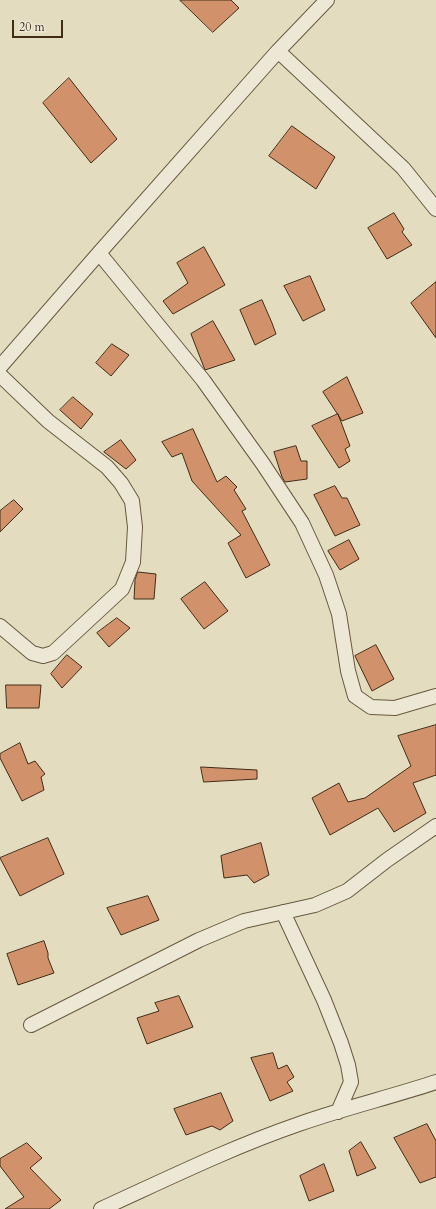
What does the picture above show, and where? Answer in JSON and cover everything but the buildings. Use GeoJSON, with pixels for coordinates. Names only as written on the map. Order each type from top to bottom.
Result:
{"type":"FeatureCollection","features":[{"type":"Feature","properties":{"kind":"street"},"geometry":{"type":"LineString","coordinates":[[0,367],[278,51],[327,0]]}},
{"type":"Feature","properties":{"kind":"street"},"geometry":{"type":"LineString","coordinates":[[278,51],[402,168],[436,209]]}},
{"type":"Feature","properties":{"kind":"street"},"geometry":{"type":"LineString","coordinates":[[99,253],[203,380],[263,464],[302,523],[326,575],[339,614],[348,671],[355,696],[371,707],[395,708],[436,696]]}},
{"type":"Feature","properties":{"kind":"street"},"geometry":{"type":"LineString","coordinates":[[0,375],[48,421],[107,466],[121,483],[132,501],[135,527],[133,562],[122,589],[53,653],[43,656],[32,653],[0,626]]}},
{"type":"Feature","properties":{"kind":"street"},"geometry":{"type":"LineString","coordinates":[[31,1025],[199,940],[244,921],[315,906],[347,891],[387,860],[436,826]]}},
{"type":"Feature","properties":{"kind":"street"},"geometry":{"type":"LineString","coordinates":[[283,912],[324,1000],[348,1065],[351,1082],[338,1112]]}},
{"type":"Feature","properties":{"kind":"street"},"geometry":{"type":"LineString","coordinates":[[101,1209],[261,1138],[300,1123],[436,1082]]}}]}
